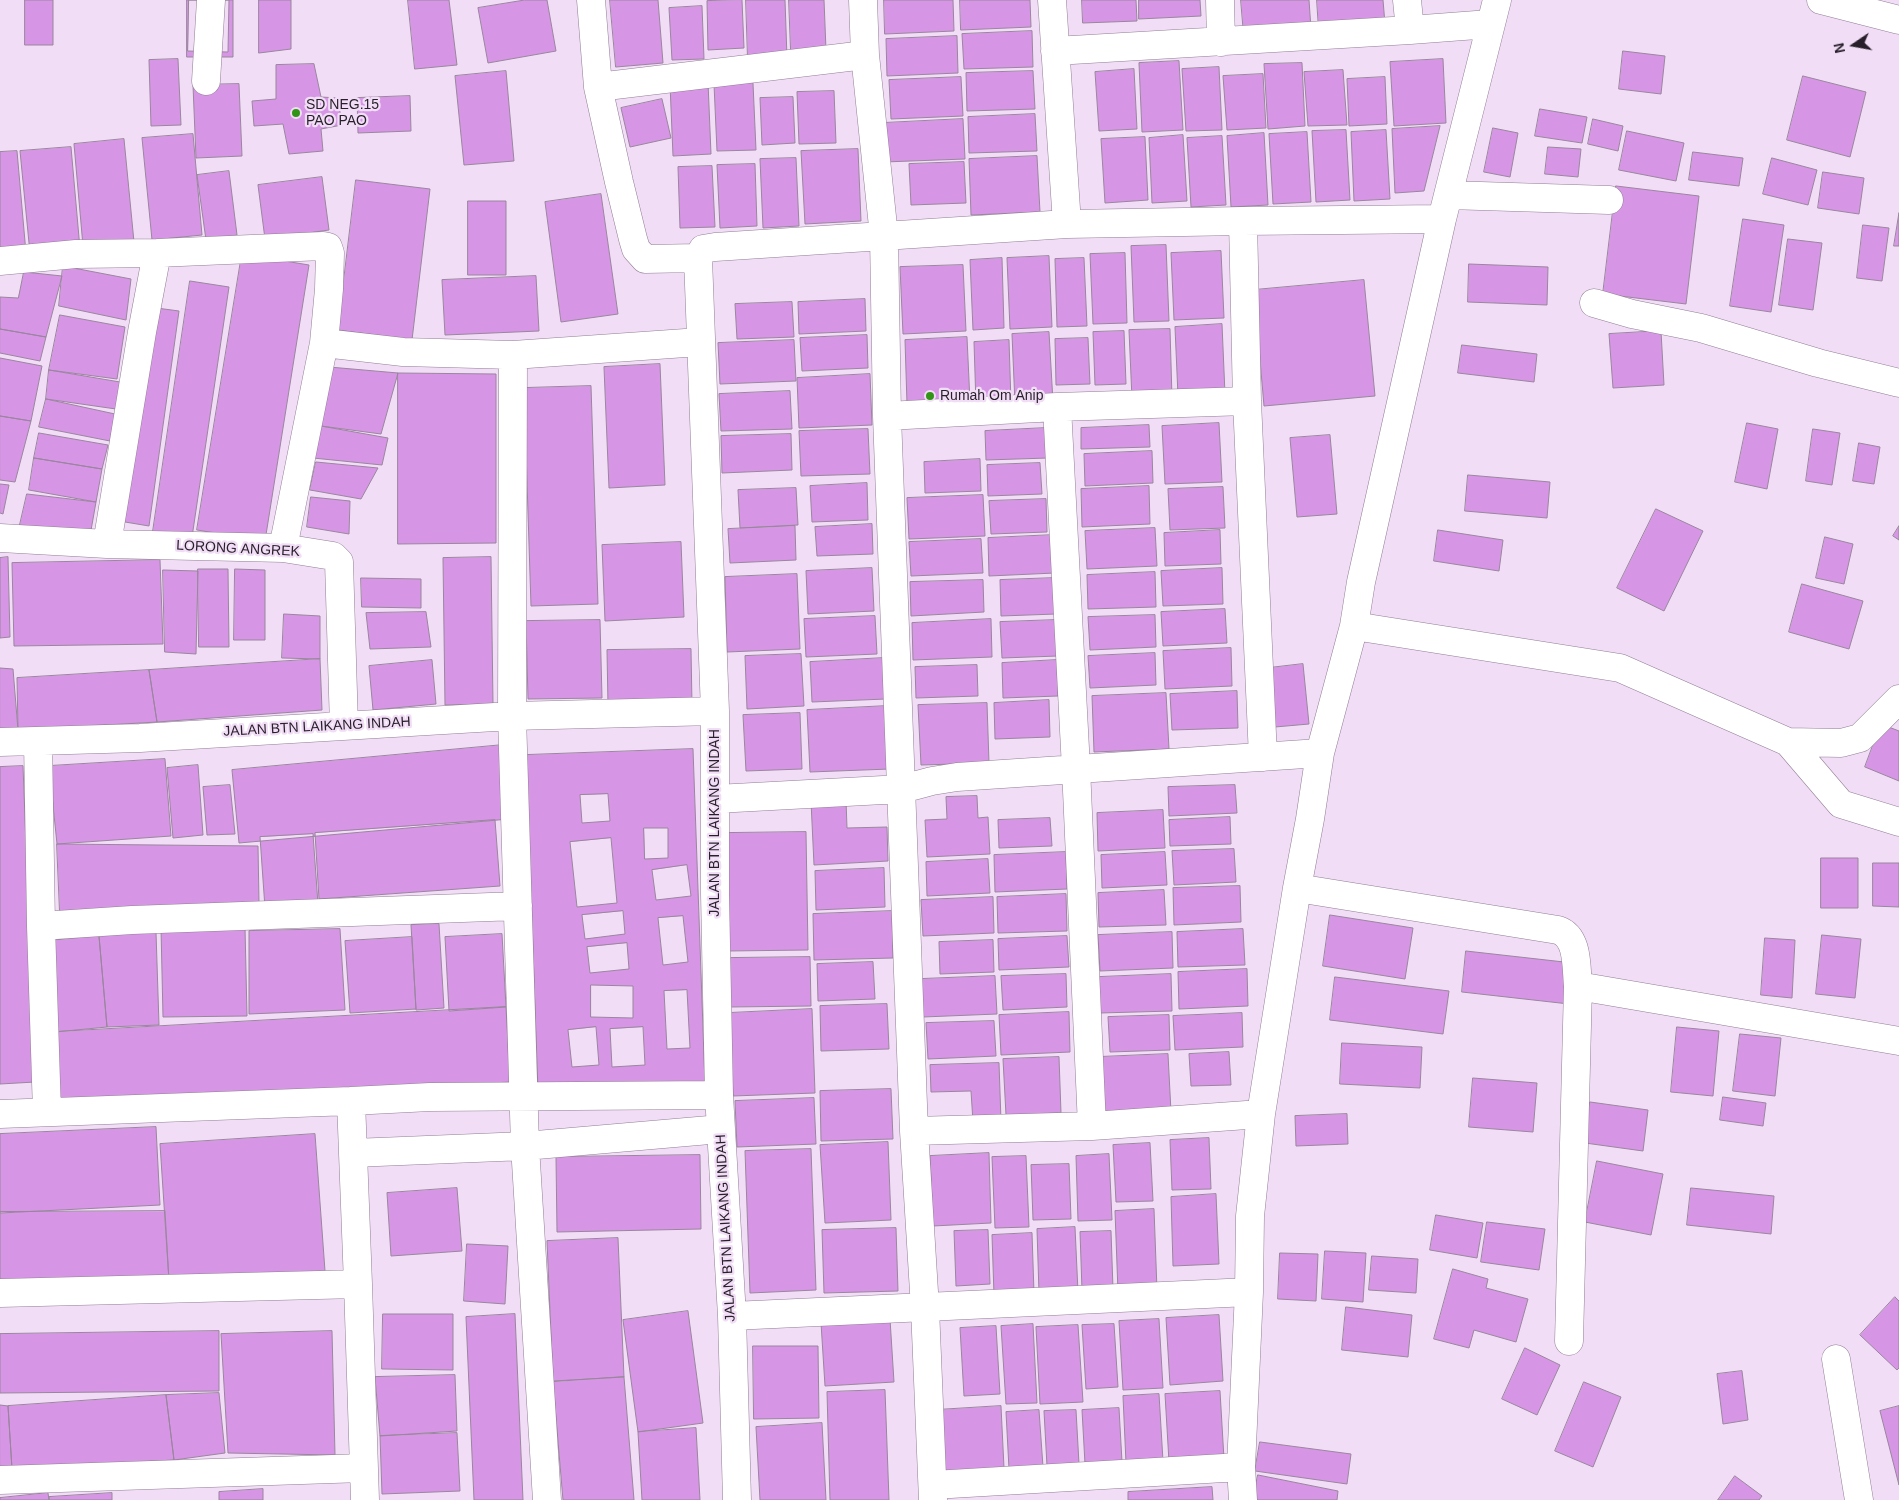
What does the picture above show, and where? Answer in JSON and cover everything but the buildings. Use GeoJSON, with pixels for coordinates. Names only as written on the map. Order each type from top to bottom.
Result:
{"type":"FeatureCollection","features":[{"type":"Feature","properties":{"kind":"street"},"geometry":{"type":"LineString","coordinates":[[206,81],[210,0]]}},
{"type":"Feature","properties":{"kind":"street"},"geometry":{"type":"LineString","coordinates":[[591,0],[598,87],[636,249],[645,259],[698,258]]}},
{"type":"Feature","properties":{"kind":"street"},"geometry":{"type":"LineString","coordinates":[[863,0],[865,55],[884,236],[887,416],[914,1131],[925,1308],[933,1493],[1241,1467]]}},
{"type":"Feature","properties":{"kind":"street"},"geometry":{"type":"LineString","coordinates":[[1052,0],[1067,224]]}},
{"type":"Feature","properties":{"kind":"street"},"geometry":{"type":"LineString","coordinates":[[1220,0],[1221,42]]}},
{"type":"Feature","properties":{"kind":"street"},"geometry":{"type":"LineString","coordinates":[[1407,0],[1410,30]]}},
{"type":"Feature","properties":{"kind":"street"},"geometry":{"type":"LineString","coordinates":[[1821,0],[1899,20]]}},
{"type":"Feature","properties":{"kind":"street"},"geometry":{"type":"LineString","coordinates":[[1055,51],[1410,30],[1494,12],[1445,207],[1360,582],[1354,626],[1320,753],[1297,888],[1261,1114],[1250,1216],[1249,1292],[1241,1467],[1243,1500]]}},
{"type":"Feature","properties":{"kind":"street"},"geometry":{"type":"LineString","coordinates":[[598,87],[865,55]]}},
{"type":"Feature","properties":{"kind":"street"},"geometry":{"type":"LineString","coordinates":[[715,711],[700,342],[698,258],[702,249],[1067,224],[1243,221],[1445,207],[1610,200]]}},
{"type":"Feature","properties":{"kind":"street"},"geometry":{"type":"LineString","coordinates":[[1243,221],[1247,401],[1263,758]]}},
{"type":"Feature","properties":{"kind":"street"},"geometry":{"type":"LineString","coordinates":[[0,260],[76,254],[157,253],[324,246],[328,248],[330,253],[329,289],[324,343],[283,548]]}},
{"type":"Feature","properties":{"kind":"street"},"geometry":{"type":"LineString","coordinates":[[107,544],[157,253]]}},
{"type":"Feature","properties":{"kind":"street"},"geometry":{"type":"LineString","coordinates":[[1594,303],[1632,314],[1701,328],[1899,383]]}},
{"type":"Feature","properties":{"kind":"street"},"geometry":{"type":"LineString","coordinates":[[324,343],[403,352],[513,355],[700,342]]}},
{"type":"Feature","properties":{"kind":"street"},"geometry":{"type":"LineString","coordinates":[[513,355],[512,716],[525,1146],[547,1500]]}},
{"type":"Feature","properties":{"kind":"street"},"geometry":{"type":"LineString","coordinates":[[887,416],[1057,407],[1247,401]]}},
{"type":"Feature","properties":{"kind":"street"},"geometry":{"type":"LineString","coordinates":[[1057,407],[1092,1126]]}},
{"type":"Feature","properties":{"kind":"street","name":"LORONG ANGREK"},"geometry":{"type":"LineString","coordinates":[[0,538],[107,544],[283,548],[332,556],[339,562],[344,726]]}},
{"type":"Feature","properties":{"kind":"street"},"geometry":{"type":"LineString","coordinates":[[1354,626],[1620,668],[1788,742],[1841,743],[1860,738],[1899,699]]}},
{"type":"Feature","properties":{"kind":"street","name":"JALAN BTN LAIKANG INDAH"},"geometry":{"type":"LineString","coordinates":[[0,742],[140,738],[512,716],[715,711],[715,894],[719,1095],[732,1316],[737,1500]]}},
{"type":"Feature","properties":{"kind":"street"},"geometry":{"type":"LineString","coordinates":[[38,741],[47,1112]]}},
{"type":"Feature","properties":{"kind":"street"},"geometry":{"type":"LineString","coordinates":[[1788,742],[1841,804],[1899,822]]}},
{"type":"Feature","properties":{"kind":"street"},"geometry":{"type":"LineString","coordinates":[[716,799],[902,789],[957,777],[1320,753]]}},
{"type":"Feature","properties":{"kind":"street"},"geometry":{"type":"LineString","coordinates":[[1297,888],[1564,932],[1568,936],[1573,948],[1578,986],[1569,1341]]}},
{"type":"Feature","properties":{"kind":"street"},"geometry":{"type":"LineString","coordinates":[[41,926],[132,920],[518,906]]}},
{"type":"Feature","properties":{"kind":"street"},"geometry":{"type":"LineString","coordinates":[[1578,986],[1899,1041]]}},
{"type":"Feature","properties":{"kind":"street"},"geometry":{"type":"LineString","coordinates":[[0,1114],[524,1096],[719,1095]]}},
{"type":"Feature","properties":{"kind":"street"},"geometry":{"type":"LineString","coordinates":[[351,1101],[364,1500]]}},
{"type":"Feature","properties":{"kind":"street"},"geometry":{"type":"LineString","coordinates":[[914,1131],[1092,1126],[1261,1114]]}},
{"type":"Feature","properties":{"kind":"street"},"geometry":{"type":"LineString","coordinates":[[353,1153],[525,1146],[721,1129]]}},
{"type":"Feature","properties":{"kind":"street"},"geometry":{"type":"LineString","coordinates":[[0,1293],[358,1284]]}},
{"type":"Feature","properties":{"kind":"street"},"geometry":{"type":"LineString","coordinates":[[732,1316],[1249,1292]]}},
{"type":"Feature","properties":{"kind":"street"},"geometry":{"type":"LineString","coordinates":[[1836,1359],[1859,1500]]}},
{"type":"Feature","properties":{"kind":"street"},"geometry":{"type":"LineString","coordinates":[[0,1480],[363,1468]]}},
{"type":"Feature","properties":{"kind":"place","name":"SD NEG.15 PAO PAO"},"geometry":{"type":"Point","coordinates":[296,113]}},
{"type":"Feature","properties":{"kind":"place","name":"Rumah Om Anip"},"geometry":{"type":"Point","coordinates":[930,396]}}]}
